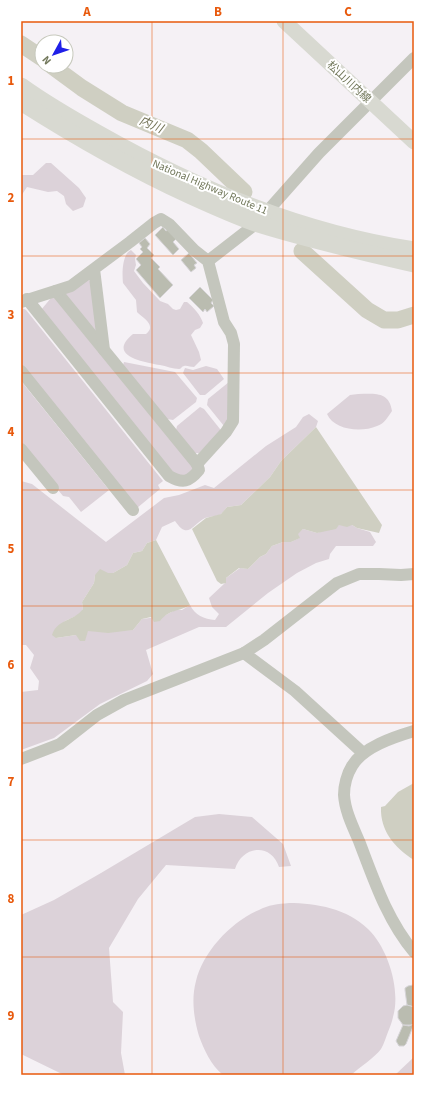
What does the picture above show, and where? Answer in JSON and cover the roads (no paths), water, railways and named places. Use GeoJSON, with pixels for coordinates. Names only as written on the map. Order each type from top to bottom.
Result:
{"type":"FeatureCollection","features":[{"type":"Feature","properties":{"kind":"highway","name":"National Highway Route 11"},"geometry":{"type":"LineString","coordinates":[[21,86],[67,116],[116,143],[165,169],[246,205],[262,218],[349,249],[414,264]]}},
{"type":"Feature","properties":{"kind":"highway","name":"National Highway Route 11"},"geometry":{"type":"LineString","coordinates":[[21,102],[63,129],[115,158],[164,184],[211,205],[262,218],[328,230],[389,246],[414,250]]}},
{"type":"Feature","properties":{"kind":"main road","name":"松山川内線"},"geometry":{"type":"LineString","coordinates":[[284,21],[414,142]]}},
{"type":"Feature","properties":{"kind":"street"},"geometry":{"type":"LineString","coordinates":[[208,261],[262,218],[319,153],[414,58]]}},
{"type":"Feature","properties":{"kind":"street"},"geometry":{"type":"LineString","coordinates":[[56,291],[197,464],[199,470],[192,478],[185,481],[177,481],[169,476],[24,301],[56,291],[72,286],[154,223],[161,220],[169,224],[194,250],[208,261],[224,322],[234,344],[234,421],[197,464]]}},
{"type":"Feature","properties":{"kind":"street"},"geometry":{"type":"LineString","coordinates":[[94,269],[104,350]]}},
{"type":"Feature","properties":{"kind":"street"},"geometry":{"type":"LineString","coordinates":[[21,371],[133,510]]}},
{"type":"Feature","properties":{"kind":"street"},"geometry":{"type":"LineString","coordinates":[[21,450],[53,488]]}},
{"type":"Feature","properties":{"kind":"street"},"geometry":{"type":"LineString","coordinates":[[21,759],[60,744],[98,715],[124,700],[244,653],[264,640],[337,583],[359,574],[414,574]]}},
{"type":"Feature","properties":{"kind":"street"},"geometry":{"type":"LineString","coordinates":[[244,653],[295,691],[363,753]]}},
{"type":"Feature","properties":{"kind":"street"},"geometry":{"type":"LineString","coordinates":[[414,731],[383,743],[363,753],[356,759],[348,776],[344,796],[346,806],[385,906],[396,926],[414,952]]}},
{"type":"Feature","properties":{"kind":"waterway","name":"内川"},"geometry":{"type":"LineString","coordinates":[[21,44],[34,53]]}},
{"type":"Feature","properties":{"kind":"waterway","name":"内川"},"geometry":{"type":"LineString","coordinates":[[63,74],[122,113],[187,140],[201,151],[244,192]]}},
{"type":"Feature","properties":{"kind":"waterway","name":"内川"},"geometry":{"type":"LineString","coordinates":[[302,251],[367,310],[384,320],[398,320],[414,315]]}}]}
